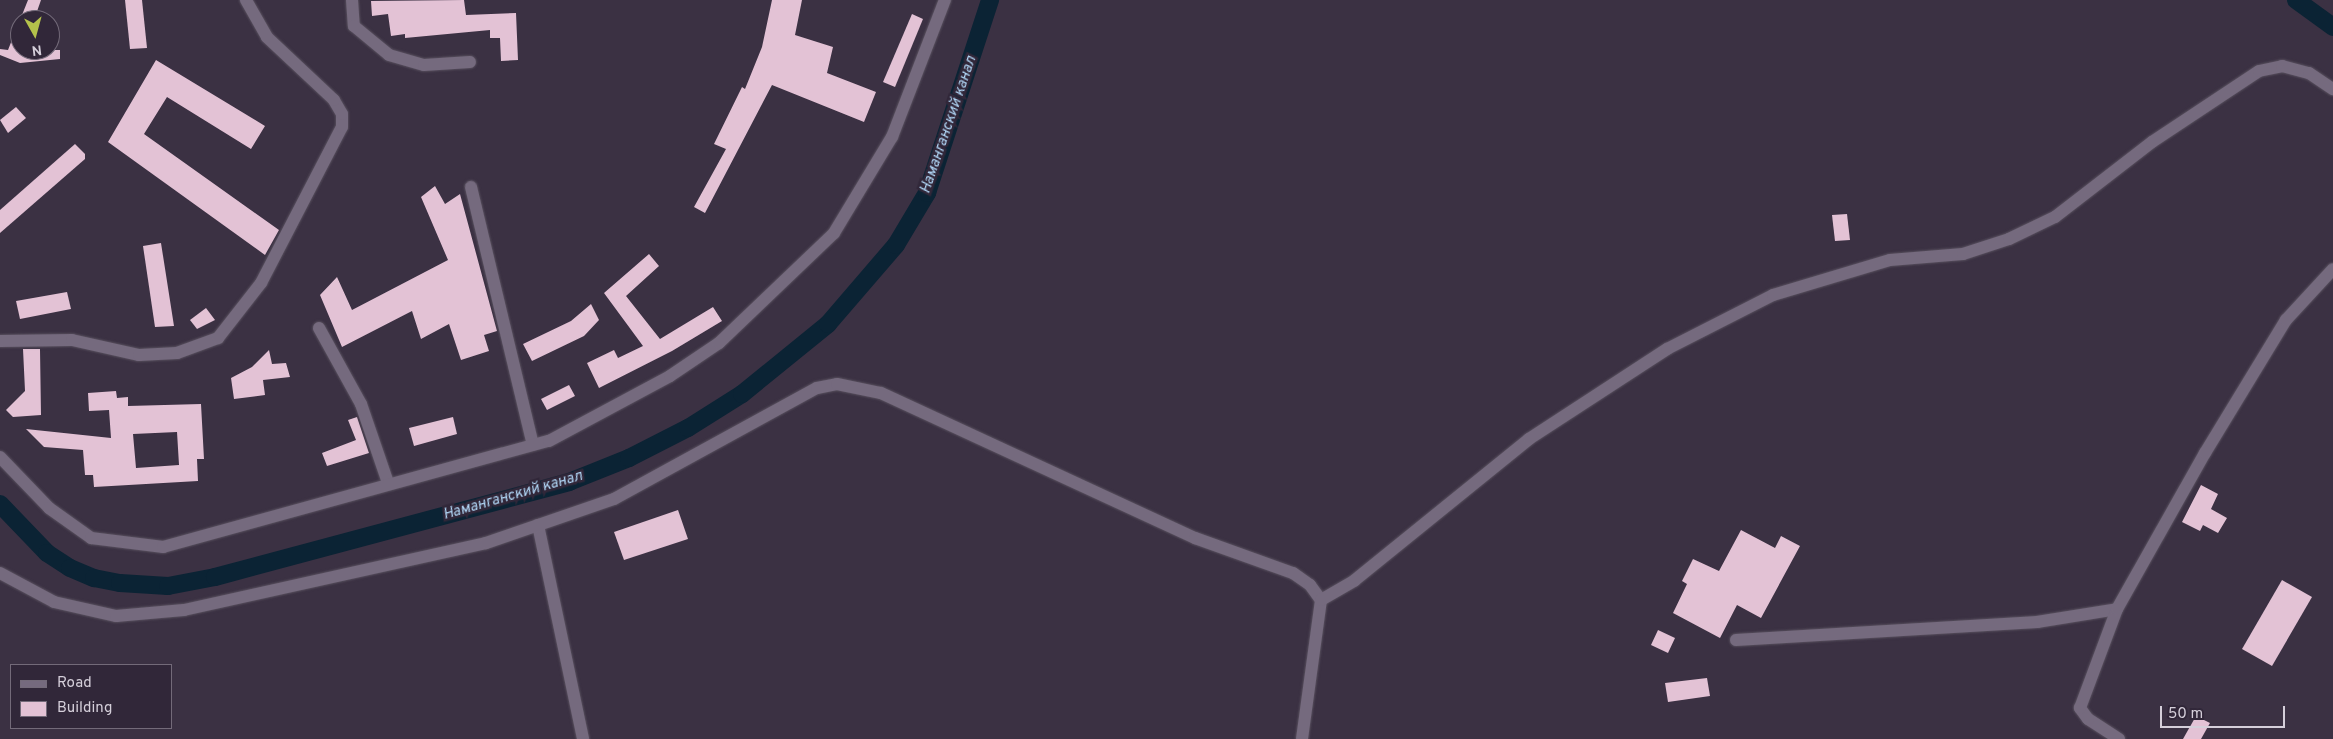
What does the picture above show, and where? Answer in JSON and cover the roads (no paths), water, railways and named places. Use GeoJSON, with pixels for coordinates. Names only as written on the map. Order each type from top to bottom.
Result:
{"type":"FeatureCollection","features":[{"type":"Feature","properties":{"kind":"street"},"geometry":{"type":"LineString","coordinates":[[0,340],[72,340],[139,354],[177,353],[218,338],[261,283],[342,127],[342,114],[334,100],[267,36],[246,0]]}},
{"type":"Feature","properties":{"kind":"street"},"geometry":{"type":"LineString","coordinates":[[352,0],[354,26],[389,55],[424,65],[470,62]]}},
{"type":"Feature","properties":{"kind":"street"},"geometry":{"type":"LineString","coordinates":[[0,457],[48,508],[91,538],[163,547],[388,483],[549,441],[670,376],[719,342],[834,233],[892,137],[945,0]]}},
{"type":"Feature","properties":{"kind":"street"},"geometry":{"type":"LineString","coordinates":[[1321,600],[1355,580],[1529,439],[1668,349],[1773,295],[1890,260],[1963,254],[2009,240],[2055,217],[2152,142],[2259,71],[2282,66],[2309,73],[2333,89]]}},
{"type":"Feature","properties":{"kind":"street"},"geometry":{"type":"LineString","coordinates":[[472,187],[534,445]]}},
{"type":"Feature","properties":{"kind":"street"},"geometry":{"type":"LineString","coordinates":[[2119,739],[2088,719],[2080,708],[2117,609],[2205,453],[2286,320],[2333,269]]}},
{"type":"Feature","properties":{"kind":"street"},"geometry":{"type":"LineString","coordinates":[[319,328],[361,404],[388,483]]}},
{"type":"Feature","properties":{"kind":"street"},"geometry":{"type":"LineString","coordinates":[[0,573],[54,602],[116,616],[184,610],[486,543],[614,499],[817,388],[837,384],[881,393],[1195,538],[1293,573],[1310,585],[1321,600],[1302,739]]}},
{"type":"Feature","properties":{"kind":"street"},"geometry":{"type":"LineString","coordinates":[[538,525],[583,739]]}},
{"type":"Feature","properties":{"kind":"street"},"geometry":{"type":"LineString","coordinates":[[1736,640],[2037,622],[2117,609]]}},
{"type":"Feature","properties":{"kind":"waterway","name":"Наманганский канал"},"geometry":{"type":"LineString","coordinates":[[0,504],[47,553],[70,568],[94,578],[120,583],[168,586],[215,577],[569,482],[629,458],[688,428],[742,394],[828,324],[896,245],[927,193],[990,0]]}},
{"type":"Feature","properties":{"kind":"waterway","name":"Наманганский канал"},"geometry":{"type":"LineString","coordinates":[[2296,0],[2333,27]]}}]}
